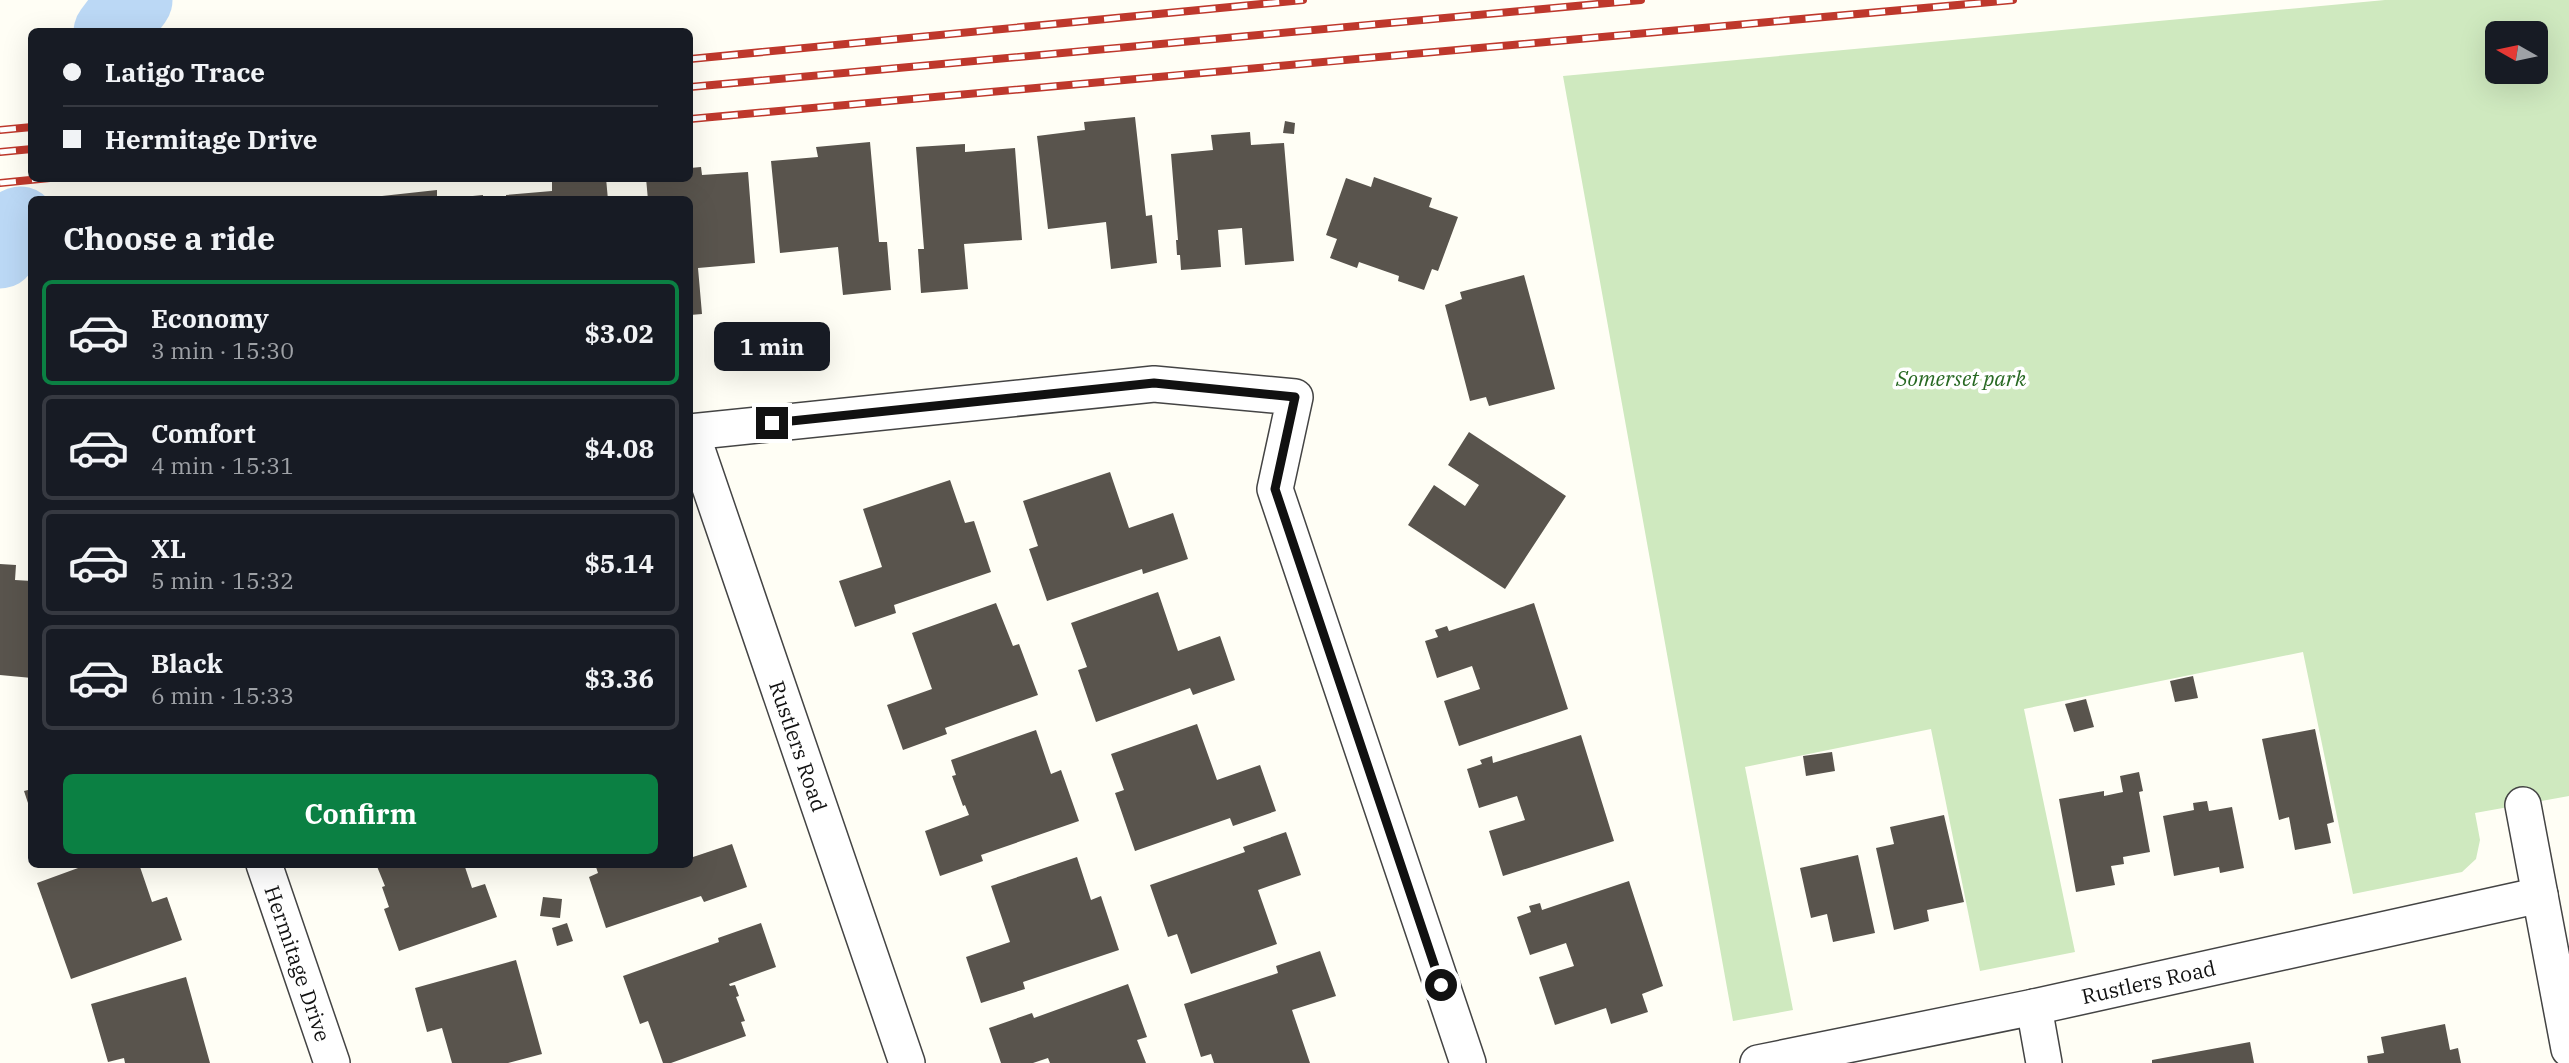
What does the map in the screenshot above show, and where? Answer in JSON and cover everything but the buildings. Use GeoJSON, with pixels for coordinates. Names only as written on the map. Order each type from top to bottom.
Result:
{"type":"FeatureCollection","features":[{"type":"Feature","properties":{"kind":"street"},"geometry":{"type":"LineString","coordinates":[[693,432],[1154,383],[1295,397],[1275,489],[1468,1063]]}},
{"type":"Feature","properties":{"kind":"street","name":"Rustlers Road"},"geometry":{"type":"LineString","coordinates":[[693,441],[907,1063]]}},
{"type":"Feature","properties":{"kind":"street"},"geometry":{"type":"LineString","coordinates":[[2523,805],[2569,1049]]}},
{"type":"Feature","properties":{"kind":"street","name":"Hermitage Drive"},"geometry":{"type":"LineString","coordinates":[[265,868],[332,1063]]}},
{"type":"Feature","properties":{"kind":"street","name":"Rustlers Road"},"geometry":{"type":"LineString","coordinates":[[1758,1063],[2034,1007],[2540,895]]}},
{"type":"Feature","properties":{"kind":"street"},"geometry":{"type":"LineString","coordinates":[[2034,1007],[2044,1063]]}},
{"type":"Feature","properties":{"kind":"green space","name":"Somerset park"},"geometry":{"type":"Polygon","coordinates":[[[2385,0],[2569,0],[2569,796],[2475,813],[2480,840],[2476,859],[2462,872],[2353,894],[2303,652],[2024,709],[2075,952],[1980,971],[1931,729],[1745,767],[1793,1010],[1733,1021],[1563,76],[2385,0]]]}},
{"type":"Feature","properties":{"kind":"waterway"},"geometry":{"type":"LineString","coordinates":[[114,28],[135,0]]}},
{"type":"Feature","properties":{"kind":"waterway"},"geometry":{"type":"LineString","coordinates":[[0,251],[20,224]]}},
{"type":"Feature","properties":{"kind":"railway"},"geometry":{"type":"LineString","coordinates":[[693,59],[1303,0]]}},
{"type":"Feature","properties":{"kind":"railway"},"geometry":{"type":"LineString","coordinates":[[693,87],[1641,0]]}},
{"type":"Feature","properties":{"kind":"railway"},"geometry":{"type":"LineString","coordinates":[[693,119],[2013,0]]}},
{"type":"Feature","properties":{"kind":"railway"},"geometry":{"type":"LineString","coordinates":[[0,130],[28,127]]}},
{"type":"Feature","properties":{"kind":"railway"},"geometry":{"type":"LineString","coordinates":[[0,152],[28,149]]}},
{"type":"Feature","properties":{"kind":"railway"},"geometry":{"type":"LineString","coordinates":[[0,183],[28,180]]}},
{"type":"Feature","properties":{"kind":"route"},"geometry":{"type":"LineString","coordinates":[[772,423],[1154,383],[1295,397],[1275,489],[1441,985]]}}]}
